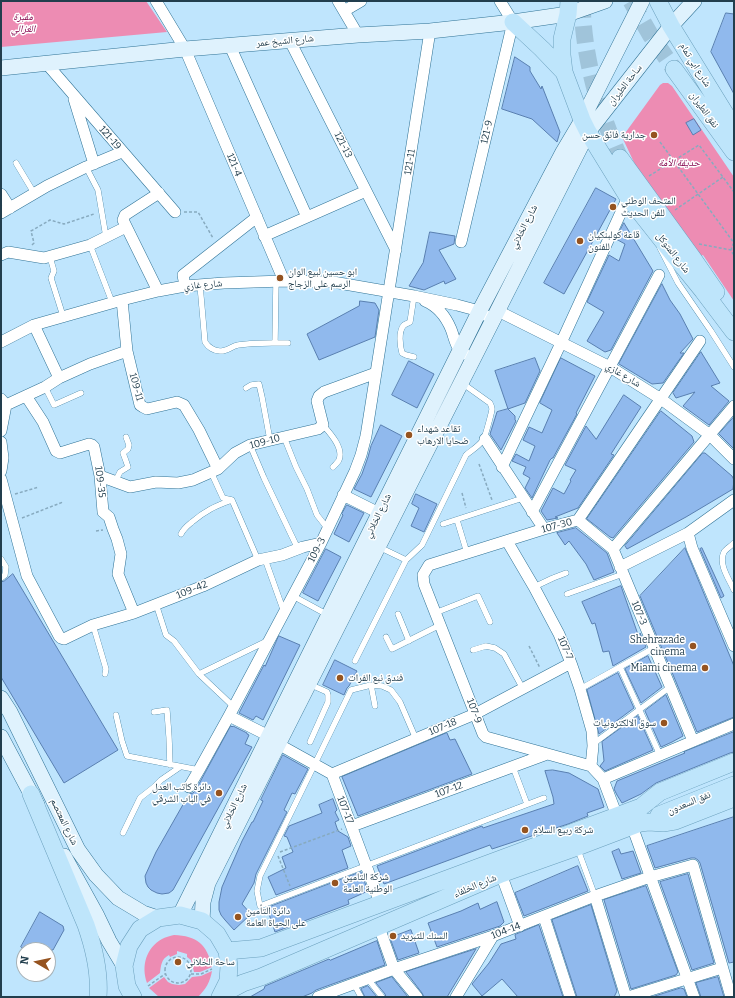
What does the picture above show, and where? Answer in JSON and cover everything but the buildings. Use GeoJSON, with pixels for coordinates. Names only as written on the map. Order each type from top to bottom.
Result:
{"type":"FeatureCollection","features":[{"type":"Feature","properties":{"kind":"main road"},"geometry":{"type":"LineString","coordinates":[[585,126],[564,72],[562,39],[564,25],[569,7],[605,1]]}},
{"type":"Feature","properties":{"kind":"main road","name":"ساحة الطيران"},"geometry":{"type":"LineString","coordinates":[[585,126],[642,1]]}},
{"type":"Feature","properties":{"kind":"main road","name":"شارع ابي تمام"},"geometry":{"type":"LineString","coordinates":[[658,1],[671,26],[734,128]]}},
{"type":"Feature","properties":{"kind":"main road","name":"ساحة الطيران"},"geometry":{"type":"LineString","coordinates":[[585,126],[694,1]]}},
{"type":"Feature","properties":{"kind":"main road","name":"شارع الشيخ عمر"},"geometry":{"type":"LineString","coordinates":[[1,68],[230,46],[358,35],[430,31],[513,22],[569,7]]}},
{"type":"Feature","properties":{"kind":"main road"},"geometry":{"type":"LineString","coordinates":[[513,22],[564,72]]}},
{"type":"Feature","properties":{"kind":"main road","name":"نفق الطيران"},"geometry":{"type":"LineString","coordinates":[[674,69],[734,152]]}},
{"type":"Feature","properties":{"kind":"main road","name":"شارع المتوكل"},"geometry":{"type":"LineString","coordinates":[[585,126],[628,197],[734,332]]}},
{"type":"Feature","properties":{"kind":"main road","name":"شارع الخلاني"},"geometry":{"type":"LineString","coordinates":[[202,921],[203,902],[208,883],[274,740],[329,615],[460,351],[563,152],[585,126]]}},
{"type":"Feature","properties":{"kind":"main road","name":"شارع الخلاني"},"geometry":{"type":"LineString","coordinates":[[180,915],[274,740],[309,684],[495,316],[585,126]]}},
{"type":"Feature","properties":{"kind":"main road"},"geometry":{"type":"LineString","coordinates":[[620,158],[713,287],[734,327]]}},
{"type":"Feature","properties":{"kind":"main road","name":"شارع المعتصم"},"geometry":{"type":"LineString","coordinates":[[1,698],[17,726],[78,850],[96,875],[118,898],[143,913],[158,918]]}},
{"type":"Feature","properties":{"kind":"main road","name":"شارع المعتصم"},"geometry":{"type":"LineString","coordinates":[[1,737],[109,941],[124,966]]}},
{"type":"Feature","properties":{"kind":"main road","name":"شارع الخلفاء"},"geometry":{"type":"LineString","coordinates":[[221,996],[242,983],[501,874],[577,847],[640,818],[651,798],[660,792],[734,762]]}},
{"type":"Feature","properties":{"kind":"main road","name":"نفق السعدون"},"geometry":{"type":"LineString","coordinates":[[640,818],[676,795],[734,773]]}},
{"type":"Feature","properties":{"kind":"main road","name":"نفق السعدون"},"geometry":{"type":"LineString","coordinates":[[640,818],[693,801],[734,785]]}},
{"type":"Feature","properties":{"kind":"main road"},"geometry":{"type":"LineString","coordinates":[[31,794],[86,925],[93,946],[97,968],[98,997]]}},
{"type":"Feature","properties":{"kind":"main road","name":"شارع الخلفاء"},"geometry":{"type":"LineString","coordinates":[[640,818],[663,823],[675,821],[734,798]]}},
{"type":"Feature","properties":{"kind":"main road","name":"شارع الخلفاء"},"geometry":{"type":"LineString","coordinates":[[227,951],[261,948],[641,807],[640,818]]}},
{"type":"Feature","properties":{"kind":"main road"},"geometry":{"type":"LineString","coordinates":[[126,993],[124,966],[129,946],[140,929],[158,918],[180,915],[202,921],[217,934],[227,951],[230,966],[228,981],[221,996]]}},
{"type":"Feature","properties":{"kind":"street"},"geometry":{"type":"LineString","coordinates":[[338,1],[358,35]]}},
{"type":"Feature","properties":{"kind":"street"},"geometry":{"type":"LineString","coordinates":[[344,11],[361,1]]}},
{"type":"Feature","properties":{"kind":"street"},"geometry":{"type":"LineString","coordinates":[[500,1],[513,22]]}},
{"type":"Feature","properties":{"kind":"street","name":"121-4"},"geometry":{"type":"LineString","coordinates":[[159,2],[185,50],[257,217],[280,281]]}},
{"type":"Feature","properties":{"kind":"street","name":"121-9"},"geometry":{"type":"LineString","coordinates":[[461,242],[513,22]]}},
{"type":"Feature","properties":{"kind":"street","name":"121-11"},"geometry":{"type":"LineString","coordinates":[[389,292],[430,31]]}},
{"type":"Feature","properties":{"kind":"street","name":"121-13"},"geometry":{"type":"LineString","coordinates":[[290,41],[396,250]]}},
{"type":"Feature","properties":{"kind":"street"},"geometry":{"type":"LineString","coordinates":[[230,46],[307,217]]}},
{"type":"Feature","properties":{"kind":"street","name":"121-19"},"geometry":{"type":"LineString","coordinates":[[46,63],[175,212]]}},
{"type":"Feature","properties":{"kind":"street"},"geometry":{"type":"LineString","coordinates":[[73,95],[90,165]]}},
{"type":"Feature","properties":{"kind":"street"},"geometry":{"type":"LineString","coordinates":[[1,194],[5,211],[47,186],[90,165],[122,152]]}},
{"type":"Feature","properties":{"kind":"street"},"geometry":{"type":"LineString","coordinates":[[264,236],[366,191]]}},
{"type":"Feature","properties":{"kind":"street"},"geometry":{"type":"LineString","coordinates":[[158,291],[123,220],[125,215],[159,193]]}},
{"type":"Feature","properties":{"kind":"street"},"geometry":{"type":"LineString","coordinates":[[502,467],[628,197]]}},
{"type":"Feature","properties":{"kind":"street"},"geometry":{"type":"LineString","coordinates":[[185,286],[183,275],[257,217]]}},
{"type":"Feature","properties":{"kind":"street"},"geometry":{"type":"LineString","coordinates":[[1,254],[8,252],[44,258],[106,238],[126,227]]}},
{"type":"Feature","properties":{"kind":"street"},"geometry":{"type":"LineString","coordinates":[[532,512],[659,275]]}},
{"type":"Feature","properties":{"kind":"street","name":"شارع غازي"},"geometry":{"type":"LineString","coordinates":[[1,342],[34,325],[63,316],[117,301],[185,286],[280,281],[333,282],[414,296],[464,307],[495,316],[561,342],[610,367],[661,399],[710,435],[734,459]]}},
{"type":"Feature","properties":{"kind":"street","name":"109-3"},"geometry":{"type":"LineString","coordinates":[[189,787],[285,612],[328,529],[355,471],[365,442],[389,292]]}},
{"type":"Feature","properties":{"kind":"street","name":"شارع غازي"},"geometry":{"type":"LineString","coordinates":[[414,296],[436,307],[442,314],[451,329],[455,343],[460,351]]}},
{"type":"Feature","properties":{"kind":"street","name":"109-11"},"geometry":{"type":"LineString","coordinates":[[117,301],[140,405],[147,409],[177,402],[184,405],[199,430],[215,471]]}},
{"type":"Feature","properties":{"kind":"street"},"geometry":{"type":"LineString","coordinates":[[34,325],[59,378]]}},
{"type":"Feature","properties":{"kind":"street","name":"107-30"},"geometry":{"type":"LineString","coordinates":[[423,574],[429,565],[544,529],[578,520],[700,341]]}},
{"type":"Feature","properties":{"kind":"street"},"geometry":{"type":"LineString","coordinates":[[1,431],[4,402],[26,396],[59,378],[90,364],[127,351]]}},
{"type":"Feature","properties":{"kind":"street"},"geometry":{"type":"LineString","coordinates":[[460,351],[473,359]]}},
{"type":"Feature","properties":{"kind":"street"},"geometry":{"type":"LineString","coordinates":[[323,425],[317,401],[319,396],[324,392],[376,373]]}},
{"type":"Feature","properties":{"kind":"street","name":"109-35"},"geometry":{"type":"LineString","coordinates":[[26,396],[43,422],[56,451],[60,453],[90,444],[94,447],[100,476],[103,512],[109,517],[117,539],[121,554],[118,574],[134,613]]}},
{"type":"Feature","properties":{"kind":"street"},"geometry":{"type":"LineString","coordinates":[[613,549],[734,406]]}},
{"type":"Feature","properties":{"kind":"street","name":"109-10"},"geometry":{"type":"LineString","coordinates":[[100,476],[130,487],[156,482],[178,483],[193,480],[215,471],[235,453],[250,445],[318,429],[323,425]]}},
{"type":"Feature","properties":{"kind":"street"},"geometry":{"type":"LineString","coordinates":[[485,439],[544,529]]}},
{"type":"Feature","properties":{"kind":"street"},"geometry":{"type":"LineString","coordinates":[[1,442],[3,458],[1,469]]}},
{"type":"Feature","properties":{"kind":"street"},"geometry":{"type":"LineString","coordinates":[[1,479],[13,522]]}},
{"type":"Feature","properties":{"kind":"street"},"geometry":{"type":"LineString","coordinates":[[343,495],[379,513]]}},
{"type":"Feature","properties":{"kind":"street"},"geometry":{"type":"LineString","coordinates":[[622,570],[688,534],[734,500]]}},
{"type":"Feature","properties":{"kind":"street","name":"107-3"},"geometry":{"type":"LineString","coordinates":[[578,520],[613,549],[693,741]]}},
{"type":"Feature","properties":{"kind":"street","name":"109-42"},"geometry":{"type":"LineString","coordinates":[[13,522],[27,576],[61,638],[64,639],[93,625],[134,613],[203,586],[261,560],[321,543]]}},
{"type":"Feature","properties":{"kind":"street"},"geometry":{"type":"LineString","coordinates":[[688,534],[692,548],[734,646]]}},
{"type":"Feature","properties":{"kind":"street","name":"107-7"},"geometry":{"type":"LineString","coordinates":[[507,541],[559,634],[571,663],[592,731],[593,744],[591,766]]}},
{"type":"Feature","properties":{"kind":"street","name":"107-9"},"geometry":{"type":"LineString","coordinates":[[423,574],[424,584],[483,734],[486,737],[591,766]]}},
{"type":"Feature","properties":{"kind":"street","name":"107-18"},"geometry":{"type":"LineString","coordinates":[[332,774],[475,714],[571,663]]}},
{"type":"Feature","properties":{"kind":"street"},"geometry":{"type":"LineString","coordinates":[[231,712],[274,740],[332,774]]}},
{"type":"Feature","properties":{"kind":"street"},"geometry":{"type":"LineString","coordinates":[[603,780],[734,724]]}},
{"type":"Feature","properties":{"kind":"street","name":"107-12"},"geometry":{"type":"LineString","coordinates":[[352,826],[547,754]]}},
{"type":"Feature","properties":{"kind":"street"},"geometry":{"type":"LineString","coordinates":[[591,766],[603,780],[617,816]]}},
{"type":"Feature","properties":{"kind":"street","name":"107-17"},"geometry":{"type":"LineString","coordinates":[[332,774],[380,903]]}},
{"type":"Feature","properties":{"kind":"street"},"geometry":{"type":"LineString","coordinates":[[640,818],[650,877],[694,997]]}},
{"type":"Feature","properties":{"kind":"street","name":"104-14"},"geometry":{"type":"LineString","coordinates":[[318,997],[335,994],[354,984],[493,936],[595,896],[650,877],[693,865],[722,968]]}},
{"type":"Feature","properties":{"kind":"street"},"geometry":{"type":"LineString","coordinates":[[501,874],[520,926]]}},
{"type":"Feature","properties":{"kind":"street"},"geometry":{"type":"LineString","coordinates":[[595,896],[627,997],[722,968],[731,997]]}},
{"type":"Feature","properties":{"kind":"street"},"geometry":{"type":"LineString","coordinates":[[544,917],[570,997]]}},
{"type":"Feature","properties":{"kind":"street"},"geometry":{"type":"LineString","coordinates":[[378,927],[394,969],[417,997]]}},
{"type":"Feature","properties":{"kind":"street"},"geometry":{"type":"LineString","coordinates":[[456,997],[493,936]]}},
{"type":"Feature","properties":{"kind":"street"},"geometry":{"type":"LineString","coordinates":[[462,987],[468,997]]}},
{"type":"Feature","properties":{"kind":"lane"},"geometry":{"type":"LineString","coordinates":[[16,163],[34,193]]}},
{"type":"Feature","properties":{"kind":"lane"},"geometry":{"type":"LineString","coordinates":[[90,165],[98,190],[106,238]]}},
{"type":"Feature","properties":{"kind":"lane"},"geometry":{"type":"LineString","coordinates":[[651,226],[662,254],[678,283],[711,330],[734,367]]}},
{"type":"Feature","properties":{"kind":"lane"},"geometry":{"type":"LineString","coordinates":[[90,244],[117,301]]}},
{"type":"Feature","properties":{"kind":"lane"},"geometry":{"type":"LineString","coordinates":[[50,256],[54,271],[51,278],[63,316]]}},
{"type":"Feature","properties":{"kind":"lane"},"geometry":{"type":"LineString","coordinates":[[274,343],[280,281]]}},
{"type":"Feature","properties":{"kind":"lane"},"geometry":{"type":"LineString","coordinates":[[200,285],[205,342],[208,347],[222,352],[236,345],[262,342],[288,343]]}},
{"type":"Feature","properties":{"kind":"lane"},"geometry":{"type":"LineString","coordinates":[[414,296],[410,322],[405,324],[402,328],[400,338],[402,353],[414,357]]}},
{"type":"Feature","properties":{"kind":"lane"},"geometry":{"type":"LineString","coordinates":[[355,661],[406,560],[422,545],[466,455],[485,439],[492,410],[490,403],[462,382]]}},
{"type":"Feature","properties":{"kind":"lane"},"geometry":{"type":"LineString","coordinates":[[246,388],[251,385],[259,384],[270,440]]}},
{"type":"Feature","properties":{"kind":"lane"},"geometry":{"type":"LineString","coordinates":[[45,387],[54,405],[81,393]]}},
{"type":"Feature","properties":{"kind":"lane"},"geometry":{"type":"LineString","coordinates":[[323,425],[336,441],[340,453],[339,460],[333,467]]}},
{"type":"Feature","properties":{"kind":"lane"},"geometry":{"type":"LineString","coordinates":[[115,482],[120,472],[128,467],[122,453],[128,449],[129,445],[126,437]]}},
{"type":"Feature","properties":{"kind":"lane"},"geometry":{"type":"LineString","coordinates":[[284,437],[317,515],[328,529]]}},
{"type":"Feature","properties":{"kind":"lane"},"geometry":{"type":"LineString","coordinates":[[250,445],[298,549]]}},
{"type":"Feature","properties":{"kind":"lane"},"geometry":{"type":"LineString","coordinates":[[215,471],[223,498],[232,500]]}},
{"type":"Feature","properties":{"kind":"lane"},"geometry":{"type":"LineString","coordinates":[[443,524],[523,498]]}},
{"type":"Feature","properties":{"kind":"lane"},"geometry":{"type":"LineString","coordinates":[[181,534],[183,529],[203,513],[216,505],[232,500]]}},
{"type":"Feature","properties":{"kind":"lane"},"geometry":{"type":"LineString","coordinates":[[232,500],[285,612]]}},
{"type":"Feature","properties":{"kind":"lane"},"geometry":{"type":"LineString","coordinates":[[457,520],[467,553]]}},
{"type":"Feature","properties":{"kind":"lane"},"geometry":{"type":"LineString","coordinates":[[734,543],[724,551],[723,560],[723,566],[734,590]]}},
{"type":"Feature","properties":{"kind":"lane"},"geometry":{"type":"LineString","coordinates":[[378,546],[406,560]]}},
{"type":"Feature","properties":{"kind":"lane"},"geometry":{"type":"LineString","coordinates":[[1,559],[6,567],[5,575],[1,578]]}},
{"type":"Feature","properties":{"kind":"lane"},"geometry":{"type":"LineString","coordinates":[[567,594],[622,570]]}},
{"type":"Feature","properties":{"kind":"lane"},"geometry":{"type":"LineString","coordinates":[[534,587],[566,573]]}},
{"type":"Feature","properties":{"kind":"lane"},"geometry":{"type":"LineString","coordinates":[[293,596],[329,615]]}},
{"type":"Feature","properties":{"kind":"lane"},"geometry":{"type":"LineString","coordinates":[[435,612],[478,596],[490,622]]}},
{"type":"Feature","properties":{"kind":"lane"},"geometry":{"type":"LineString","coordinates":[[156,604],[166,635],[174,641],[231,712]]}},
{"type":"Feature","properties":{"kind":"lane"},"geometry":{"type":"LineString","coordinates":[[398,614],[408,641]]}},
{"type":"Feature","properties":{"kind":"lane"},"geometry":{"type":"LineString","coordinates":[[93,625],[106,669],[105,674]]}},
{"type":"Feature","properties":{"kind":"lane"},"geometry":{"type":"LineString","coordinates":[[386,637],[392,649],[440,625]]}},
{"type":"Feature","properties":{"kind":"lane"},"geometry":{"type":"LineString","coordinates":[[199,674],[269,640]]}},
{"type":"Feature","properties":{"kind":"lane"},"geometry":{"type":"LineString","coordinates":[[473,650],[486,646],[495,648],[504,654],[523,689]]}},
{"type":"Feature","properties":{"kind":"lane"},"geometry":{"type":"LineString","coordinates":[[580,689],[654,648]]}},
{"type":"Feature","properties":{"kind":"lane"},"geometry":{"type":"LineString","coordinates":[[620,667],[660,755]]}},
{"type":"Feature","properties":{"kind":"lane"},"geometry":{"type":"LineString","coordinates":[[309,684],[327,692],[328,698],[328,702],[310,742]]}},
{"type":"Feature","properties":{"kind":"lane"},"geometry":{"type":"LineString","coordinates":[[371,685],[375,706]]}},
{"type":"Feature","properties":{"kind":"lane"},"geometry":{"type":"LineString","coordinates":[[416,739],[400,702],[391,690],[382,686],[371,685],[350,690],[260,876],[257,891],[260,906],[544,798]]}},
{"type":"Feature","properties":{"kind":"lane"},"geometry":{"type":"LineString","coordinates":[[593,744],[670,687]]}},
{"type":"Feature","properties":{"kind":"lane"},"geometry":{"type":"LineString","coordinates":[[154,712],[167,710],[170,737],[170,765]]}},
{"type":"Feature","properties":{"kind":"lane"},"geometry":{"type":"LineString","coordinates":[[116,715],[127,756],[199,770]]}},
{"type":"Feature","properties":{"kind":"lane"},"geometry":{"type":"LineString","coordinates":[[122,833],[140,798],[154,788],[161,780],[180,767]]}},
{"type":"Feature","properties":{"kind":"lane"},"geometry":{"type":"LineString","coordinates":[[513,767],[527,804]]}},
{"type":"Feature","properties":{"kind":"lane"},"geometry":{"type":"LineString","coordinates":[[577,847],[595,896]]}},
{"type":"Feature","properties":{"kind":"lane"},"geometry":{"type":"LineString","coordinates":[[368,979],[382,997]]}},
{"type":"Feature","properties":{"kind":"lane"},"geometry":{"type":"LineString","coordinates":[[354,984],[361,997]]}},
{"type":"Feature","properties":{"kind":"path"},"geometry":{"type":"LineString","coordinates":[[660,142],[734,243],[731,246],[731,250],[734,255]]}},
{"type":"Feature","properties":{"kind":"path"},"geometry":{"type":"LineString","coordinates":[[646,178],[698,145],[734,192]]}},
{"type":"Feature","properties":{"kind":"path"},"geometry":{"type":"LineString","coordinates":[[671,212],[723,177]]}},
{"type":"Feature","properties":{"kind":"path"},"geometry":{"type":"LineString","coordinates":[[24,255],[34,243],[31,231],[50,220],[64,224],[102,211]]}},
{"type":"Feature","properties":{"kind":"path"},"geometry":{"type":"LineString","coordinates":[[175,212],[198,212],[218,247]]}},
{"type":"Feature","properties":{"kind":"path"},"geometry":{"type":"LineString","coordinates":[[692,242],[731,250]]}},
{"type":"Feature","properties":{"kind":"path"},"geometry":{"type":"LineString","coordinates":[[479,464],[494,507]]}},
{"type":"Feature","properties":{"kind":"path"},"geometry":{"type":"LineString","coordinates":[[5,496],[39,487]]}},
{"type":"Feature","properties":{"kind":"path"},"geometry":{"type":"LineString","coordinates":[[462,493],[469,516]]}},
{"type":"Feature","properties":{"kind":"path"},"geometry":{"type":"LineString","coordinates":[[13,522],[63,502]]}},
{"type":"Feature","properties":{"kind":"path"},"geometry":{"type":"LineString","coordinates":[[529,646],[544,677]]}},
{"type":"Feature","properties":{"kind":"path"},"geometry":{"type":"LineString","coordinates":[[292,893],[277,853],[352,826]]}},
{"type":"Feature","properties":{"kind":"path"},"geometry":{"type":"LineString","coordinates":[[175,957],[183,957],[190,962],[192,970],[191,974],[183,983],[176,983],[169,980],[165,974],[165,969],[168,962],[175,957]]}},
{"type":"Feature","properties":{"kind":"path"},"geometry":{"type":"LineString","coordinates":[[191,974],[201,974],[212,969]]}},
{"type":"Feature","properties":{"kind":"path"},"geometry":{"type":"LineString","coordinates":[[148,986],[165,974]]}},
{"type":"Feature","properties":{"kind":"green space","name":"مقبرة الغزالي"},"geometry":{"type":"Polygon","coordinates":[[[1,1],[146,1],[167,32],[1,47],[1,1]]]}},
{"type":"Feature","properties":{"kind":"green space","name":"حديقة الأمة"},"geometry":{"type":"Polygon","coordinates":[[[663,83],[668,83],[672,86],[734,177],[734,301],[703,255],[699,257],[639,173],[623,139],[623,136],[663,83]]]}},
{"type":"Feature","properties":{"kind":"green space"},"geometry":{"type":"Polygon","coordinates":[[[174,935],[189,937],[200,943],[207,952],[212,967],[200,972],[194,972],[191,960],[187,957],[187,954],[177,951],[177,954],[170,957],[169,955],[164,959],[160,973],[147,983],[145,977],[145,964],[149,952],[152,947],[162,939],[174,935]]]}},
{"type":"Feature","properties":{"kind":"green space"},"geometry":{"type":"Polygon","coordinates":[[[212,971],[207,985],[198,997],[159,997],[149,988],[164,977],[168,982],[179,985],[185,984],[192,977],[201,976],[212,971]]]}},
{"type":"Feature","properties":{"kind":"tunnel"},"geometry":{"type":"LineString","coordinates":[[582,1],[585,42],[593,82],[605,121],[620,158]]}},
{"type":"Feature","properties":{"kind":"tunnel"},"geometry":{"type":"LineString","coordinates":[[631,1],[651,36],[674,69]]}},
{"type":"Feature","properties":{"kind":"place","name":"جدارية فائق حسن"},"geometry":{"type":"Point","coordinates":[654,135]}},
{"type":"Feature","properties":{"kind":"place","name":"المتحف الوطني للفن الحديث"},"geometry":{"type":"Point","coordinates":[613,207]}},
{"type":"Feature","properties":{"kind":"place","name":"قاعة كولبنكيان للفنون"},"geometry":{"type":"Point","coordinates":[580,241]}},
{"type":"Feature","properties":{"kind":"place","name":"ابو حسين لبيع الوان الرسم على الزجاج"},"geometry":{"type":"Point","coordinates":[280,278]}},
{"type":"Feature","properties":{"kind":"place","name":"تقاعد شهداء ضحايا الارهاب"},"geometry":{"type":"Point","coordinates":[409,435]}},
{"type":"Feature","properties":{"kind":"place","name":"Shehrazade cinema"},"geometry":{"type":"Point","coordinates":[693,646]}},
{"type":"Feature","properties":{"kind":"place","name":"Miami cinema"},"geometry":{"type":"Point","coordinates":[705,668]}},
{"type":"Feature","properties":{"kind":"place","name":"فندق نبع الفرات"},"geometry":{"type":"Point","coordinates":[340,678]}},
{"type":"Feature","properties":{"kind":"place","name":"سوق الالكترونيات"},"geometry":{"type":"Point","coordinates":[664,723]}},
{"type":"Feature","properties":{"kind":"place","name":"دائرة كاتب العدل في الباب الشرقي"},"geometry":{"type":"Point","coordinates":[219,793]}},
{"type":"Feature","properties":{"kind":"place","name":"شركة ربيع السلام"},"geometry":{"type":"Point","coordinates":[525,830]}},
{"type":"Feature","properties":{"kind":"place","name":"شركة التامين الوطنية العامة"},"geometry":{"type":"Point","coordinates":[335,883]}},
{"type":"Feature","properties":{"kind":"place","name":"دائرة التأمين على الحياة العامة"},"geometry":{"type":"Point","coordinates":[238,917]}},
{"type":"Feature","properties":{"kind":"place","name":"السنك للتبريد"},"geometry":{"type":"Point","coordinates":[393,936]}},
{"type":"Feature","properties":{"kind":"place","name":"ساحة الخلاني"},"geometry":{"type":"Point","coordinates":[178,962]}}]}
